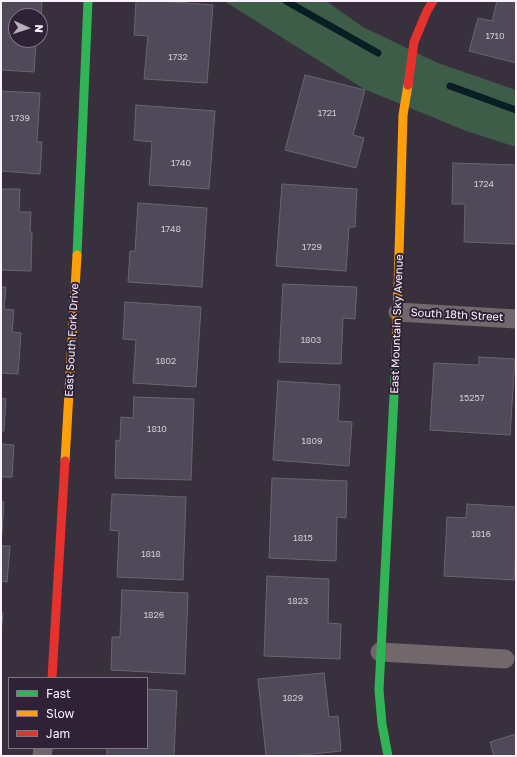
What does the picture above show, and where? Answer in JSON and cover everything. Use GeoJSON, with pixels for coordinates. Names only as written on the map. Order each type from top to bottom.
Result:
{"type":"FeatureCollection","features":[{"type":"Feature","properties":{"kind":"street","name":"East South Fork Drive"},"geometry":{"type":"LineString","coordinates":[[52,677],[77,246],[88,1]]}},
{"type":"Feature","properties":{"kind":"street","name":"East Mountain Sky Avenue"},"geometry":{"type":"LineString","coordinates":[[388,756],[382,724],[379,690],[398,312],[403,115],[414,42],[427,11],[433,1]]}},
{"type":"Feature","properties":{"kind":"street","name":"South 18th Street"},"geometry":{"type":"LineString","coordinates":[[398,312],[516,319]]}},
{"type":"Feature","properties":{"kind":"street"},"geometry":{"type":"LineString","coordinates":[[380,652],[505,659]]}},
{"type":"Feature","properties":{"kind":"green space"},"geometry":{"type":"Polygon","coordinates":[[[224,1],[326,1],[363,27],[438,63],[516,90],[516,147],[466,131],[364,89],[224,1]]]}},
{"type":"Feature","properties":{"kind":"building"},"geometry":{"type":"Polygon","coordinates":[[[1,1],[42,1],[42,8],[8,8],[8,48],[36,48],[34,72],[1,70],[1,1]]]}},
{"type":"Feature","properties":{"kind":"building"},"geometry":{"type":"Polygon","coordinates":[[[136,1],[213,5],[207,83],[144,79],[148,36],[134,35],[136,1]]]}},
{"type":"Feature","properties":{"kind":"building"},"geometry":{"type":"Polygon","coordinates":[[[497,1],[516,1],[516,63],[469,51],[478,18],[492,21],[497,1]]]}},
{"type":"Feature","properties":{"kind":"building"},"geometry":{"type":"Polygon","coordinates":[[[305,75],[365,90],[353,135],[364,138],[356,168],[285,150],[305,75]]]}},
{"type":"Feature","properties":{"kind":"building"},"geometry":{"type":"Polygon","coordinates":[[[1,91],[40,93],[37,142],[42,142],[40,174],[1,171],[1,91]]]}},
{"type":"Feature","properties":{"kind":"building"},"geometry":{"type":"Polygon","coordinates":[[[136,105],[215,111],[209,189],[149,185],[152,142],[134,140],[136,105]]]}},
{"type":"Feature","properties":{"kind":"building"},"geometry":{"type":"Polygon","coordinates":[[[453,163],[516,165],[516,244],[464,242],[465,204],[452,204],[453,163]]]}},
{"type":"Feature","properties":{"kind":"building"},"geometry":{"type":"Polygon","coordinates":[[[282,184],[357,189],[355,227],[349,227],[346,271],[276,266],[282,184]]]}},
{"type":"Feature","properties":{"kind":"building"},"geometry":{"type":"Polygon","coordinates":[[[1,189],[20,189],[19,212],[31,212],[31,271],[1,270],[1,189]]]}},
{"type":"Feature","properties":{"kind":"building"},"geometry":{"type":"Polygon","coordinates":[[[138,203],[207,208],[202,287],[128,282],[130,251],[135,251],[138,203]]]}},
{"type":"Feature","properties":{"kind":"building"},"geometry":{"type":"Polygon","coordinates":[[[283,284],[357,287],[355,319],[343,318],[341,364],[279,362],[283,284]]]}},
{"type":"Feature","properties":{"kind":"building"},"geometry":{"type":"Polygon","coordinates":[[[1,287],[6,287],[4,309],[14,310],[12,332],[21,333],[18,374],[1,373],[1,287]]]}},
{"type":"Feature","properties":{"kind":"building"},"geometry":{"type":"Polygon","coordinates":[[[125,302],[201,307],[196,387],[133,383],[136,340],[123,339],[125,302]]]}},
{"type":"Feature","properties":{"kind":"building"},"geometry":{"type":"Polygon","coordinates":[[[479,357],[515,359],[510,435],[430,430],[434,363],[479,365],[479,357]]]}},
{"type":"Feature","properties":{"kind":"building"},"geometry":{"type":"Polygon","coordinates":[[[278,381],[340,385],[338,421],[352,422],[349,466],[273,460],[278,381]]]}},
{"type":"Feature","properties":{"kind":"building"},"geometry":{"type":"Polygon","coordinates":[[[134,397],[194,399],[191,480],[115,478],[116,440],[120,441],[121,417],[133,418],[134,397]]]}},
{"type":"Feature","properties":{"kind":"building"},"geometry":{"type":"Polygon","coordinates":[[[1,398],[6,399],[4,431],[1,431],[1,398]]]}},
{"type":"Feature","properties":{"kind":"building"},"geometry":{"type":"Polygon","coordinates":[[[1,444],[14,445],[12,477],[1,477],[1,444]]]}},
{"type":"Feature","properties":{"kind":"building"},"geometry":{"type":"Polygon","coordinates":[[[272,478],[347,481],[346,518],[337,517],[336,561],[269,558],[272,478]]]}},
{"type":"Feature","properties":{"kind":"building"},"geometry":{"type":"Polygon","coordinates":[[[112,494],[186,497],[183,580],[117,577],[119,531],[110,530],[112,494]]]}},
{"type":"Feature","properties":{"kind":"building"},"geometry":{"type":"Polygon","coordinates":[[[1,501],[4,502],[1,546],[1,501]]]}},
{"type":"Feature","properties":{"kind":"building"},"geometry":{"type":"Polygon","coordinates":[[[467,504],[516,507],[514,580],[444,576],[447,517],[466,518],[467,504]]]}},
{"type":"Feature","properties":{"kind":"building"},"geometry":{"type":"Polygon","coordinates":[[[1,546],[10,546],[7,582],[1,581],[1,546]]]}},
{"type":"Feature","properties":{"kind":"building"},"geometry":{"type":"Polygon","coordinates":[[[267,576],[329,579],[328,623],[341,624],[340,659],[264,656],[267,576]]]}},
{"type":"Feature","properties":{"kind":"building"},"geometry":{"type":"Polygon","coordinates":[[[122,590],[188,593],[185,674],[111,670],[112,637],[120,637],[122,590]]]}},
{"type":"Feature","properties":{"kind":"building"},"geometry":{"type":"Polygon","coordinates":[[[1,613],[3,613],[1,633],[1,613]]]}},
{"type":"Feature","properties":{"kind":"building"},"geometry":{"type":"Polygon","coordinates":[[[324,673],[329,717],[338,716],[341,751],[292,756],[266,756],[258,679],[324,673]]]}},
{"type":"Feature","properties":{"kind":"building"},"geometry":{"type":"Polygon","coordinates":[[[148,689],[177,691],[174,756],[107,756],[107,749],[148,749],[148,689]]]}},
{"type":"Feature","properties":{"kind":"building"},"geometry":{"type":"Polygon","coordinates":[[[516,734],[516,756],[494,756],[490,742],[516,734]]]}},
{"type":"Feature","properties":{"kind":"waterway"},"geometry":{"type":"LineString","coordinates":[[286,1],[378,53]]}},
{"type":"Feature","properties":{"kind":"waterway"},"geometry":{"type":"LineString","coordinates":[[450,86],[516,110]]}},
{"type":"Feature","properties":{"kind":"traffic: fast"},"geometry":{"type":"LineString","coordinates":[[77,255],[88,1]]}},
{"type":"Feature","properties":{"kind":"traffic: fast"},"geometry":{"type":"LineString","coordinates":[[388,756],[382,724],[379,690],[396,356]]}},
{"type":"Feature","properties":{"kind":"traffic: slow"},"geometry":{"type":"LineString","coordinates":[[396,356],[403,115],[408,85]]}},
{"type":"Feature","properties":{"kind":"traffic: slow"},"geometry":{"type":"LineString","coordinates":[[65,461],[77,255]]}},
{"type":"Feature","properties":{"kind":"traffic: jam"},"geometry":{"type":"LineString","coordinates":[[408,85],[414,42],[427,11],[433,1]]}},
{"type":"Feature","properties":{"kind":"traffic: jam"},"geometry":{"type":"LineString","coordinates":[[52,677],[65,461]]}}]}
